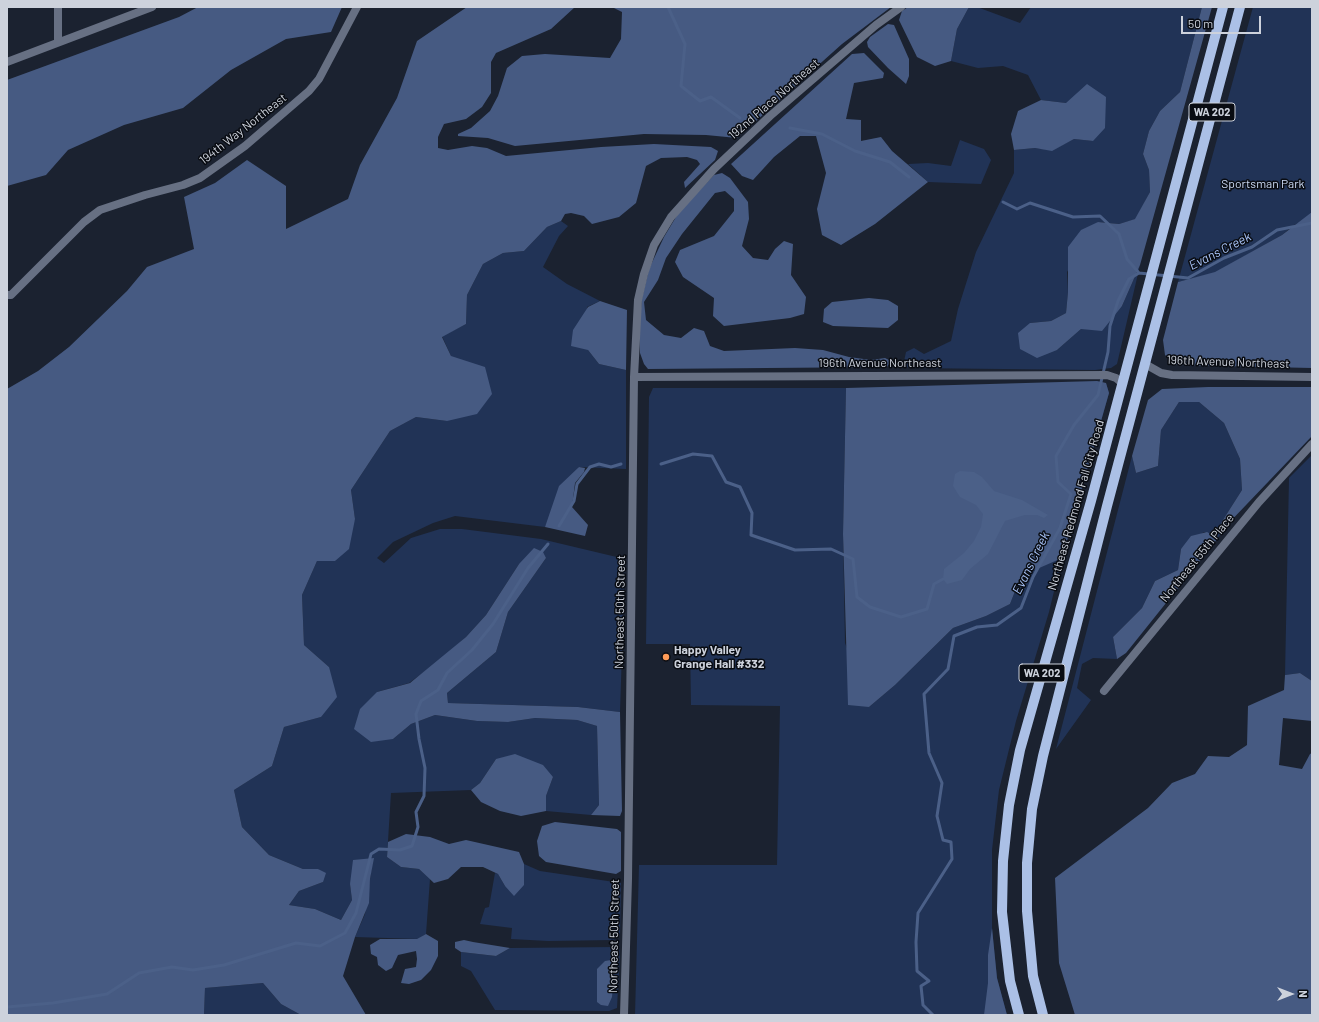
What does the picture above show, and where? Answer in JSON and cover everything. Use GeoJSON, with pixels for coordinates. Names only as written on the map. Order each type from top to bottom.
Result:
{"type":"FeatureCollection","features":[{"type":"Feature","properties":{"kind":"main road","name":"Northeast Redmond Fall City Road"},"geometry":{"type":"LineString","coordinates":[[1018,1015],[1010,981],[1002,912],[1003,861],[1009,805],[1020,750],[1123,384],[1223,7]]}},
{"type":"Feature","properties":{"kind":"main road","name":"WA 202"},"geometry":{"type":"LineString","coordinates":[[1043,1015],[1033,976],[1027,911],[1027,863],[1032,809],[1043,756],[1134,405],[1240,7]]}},
{"type":"Feature","properties":{"kind":"main road"},"geometry":{"type":"LineString","coordinates":[[1135,338],[1145,364]]}},
{"type":"Feature","properties":{"kind":"main road"},"geometry":{"type":"LineString","coordinates":[[1123,384],[1134,405]]}},
{"type":"Feature","properties":{"kind":"street"},"geometry":{"type":"LineString","coordinates":[[58,7],[58,42]]}},
{"type":"Feature","properties":{"kind":"street"},"geometry":{"type":"LineString","coordinates":[[7,62],[152,7]]}},
{"type":"Feature","properties":{"kind":"street","name":"194th Way Northeast"},"geometry":{"type":"LineString","coordinates":[[9,295],[84,222],[100,210],[132,198],[183,185],[200,178],[251,141],[309,92],[319,79],[357,7]]}},
{"type":"Feature","properties":{"kind":"street","name":"192nd Place Northeast"},"geometry":{"type":"LineString","coordinates":[[671,217],[714,169],[770,116],[876,25],[902,7]]}},
{"type":"Feature","properties":{"kind":"street","name":"Northeast 50th Street"},"geometry":{"type":"LineString","coordinates":[[624,1015],[628,878],[634,377],[638,300],[644,274],[654,245],[671,217]]}},
{"type":"Feature","properties":{"kind":"street","name":"196th Avenue Northeast"},"geometry":{"type":"LineString","coordinates":[[1145,364],[1161,372],[1172,375],[1312,377]]}},
{"type":"Feature","properties":{"kind":"street","name":"196th Avenue Northeast"},"geometry":{"type":"LineString","coordinates":[[634,377],[1107,375],[1116,378],[1123,384]]}},
{"type":"Feature","properties":{"kind":"street","name":"Northeast 55th Place"},"geometry":{"type":"LineString","coordinates":[[1104,691],[1259,502],[1312,444]]}},
{"type":"Feature","properties":{"kind":"green space"},"geometry":{"type":"Polygon","coordinates":[[[969,7],[977,7],[1020,23],[1031,7],[1202,7],[1180,92],[1160,111],[1149,131],[1143,154],[1149,170],[1150,192],[1136,219],[1119,224],[1098,222],[1067,272],[1068,292],[1066,313],[1051,321],[1030,323],[1057,350],[1081,329],[1122,306],[1140,265],[1117,364],[1111,368],[1095,370],[910,368],[903,366],[906,352],[914,348],[924,354],[951,341],[958,309],[976,252],[1014,173],[1014,150],[1035,148],[1052,150],[1074,139],[1093,141],[1066,103],[1041,100],[1028,75],[1003,66],[978,68],[951,61],[957,29],[969,7]]]}},
{"type":"Feature","properties":{"kind":"green space","name":"Sportsman Park"},"geometry":{"type":"Polygon","coordinates":[[[1253,7],[1312,7],[1312,218],[1294,225],[1282,235],[1215,273],[1178,282],[1253,7]]]}},
{"type":"Feature","properties":{"kind":"green space"},"geometry":{"type":"Polygon","coordinates":[[[960,140],[984,149],[991,160],[981,184],[928,182],[908,164],[928,163],[951,166],[960,140]]]}},
{"type":"Feature","properties":{"kind":"green space"},"geometry":{"type":"Polygon","coordinates":[[[561,221],[568,226],[559,236],[543,267],[567,284],[600,301],[587,307],[588,350],[599,364],[626,370],[626,469],[579,467],[545,527],[455,516],[433,523],[393,542],[377,558],[384,563],[411,538],[440,529],[462,529],[541,539],[625,559],[620,712],[578,707],[448,703],[447,693],[496,652],[508,612],[546,558],[519,564],[486,615],[466,637],[439,661],[409,683],[377,692],[393,739],[411,724],[435,715],[477,721],[508,722],[535,718],[577,720],[597,726],[599,805],[591,815],[546,811],[546,796],[553,777],[496,759],[480,783],[471,790],[391,793],[387,857],[401,867],[419,869],[430,879],[426,934],[418,939],[355,937],[365,914],[373,858],[350,884],[352,900],[341,920],[315,909],[289,905],[299,891],[323,882],[318,869],[303,869],[269,855],[242,827],[234,790],[272,766],[284,727],[321,717],[329,667],[304,645],[302,595],[317,561],[335,561],[355,519],[351,490],[390,431],[416,417],[447,421],[451,356],[442,336],[466,324],[467,295],[483,264],[503,253],[524,251],[547,227],[561,221]]]}},
{"type":"Feature","properties":{"kind":"green space"},"geometry":{"type":"Polygon","coordinates":[[[1106,383],[1109,393],[1062,558],[1049,612],[1016,721],[999,790],[992,850],[992,928],[997,978],[1007,1015],[635,1015],[639,865],[777,865],[780,706],[691,705],[690,644],[646,644],[649,397],[653,388],[846,388],[843,534],[845,643],[869,707],[895,685],[953,628],[986,616],[1010,604],[1106,383]]]}},
{"type":"Feature","properties":{"kind":"green space"},"geometry":{"type":"Polygon","coordinates":[[[1179,402],[1199,402],[1224,423],[1240,459],[1242,490],[1221,523],[1225,527],[1218,538],[1204,532],[1181,549],[1178,570],[1155,581],[1142,608],[1113,637],[1117,659],[1093,658],[1082,664],[1077,688],[1091,700],[1056,749],[1132,456],[1136,473],[1158,466],[1161,430],[1179,402]]]}},
{"type":"Feature","properties":{"kind":"green space"},"geometry":{"type":"Polygon","coordinates":[[[1312,455],[1312,681],[1300,673],[1285,675],[1289,478],[1312,455]]]}},
{"type":"Feature","properties":{"kind":"green space"},"geometry":{"type":"Polygon","coordinates":[[[524,864],[540,871],[621,883],[620,936],[613,940],[548,941],[511,939],[512,928],[480,924],[485,908],[489,907],[495,873],[498,874],[505,886],[524,885],[524,864]]]}},
{"type":"Feature","properties":{"kind":"green space"},"geometry":{"type":"Polygon","coordinates":[[[616,947],[620,951],[617,1008],[609,1011],[495,1010],[471,971],[461,966],[461,952],[496,956],[510,948],[616,947]]]}},
{"type":"Feature","properties":{"kind":"green space"},"geometry":{"type":"Polygon","coordinates":[[[263,983],[281,1004],[301,1015],[204,1015],[205,988],[263,983]]]}},
{"type":"Feature","properties":{"kind":"shaded area"},"geometry":{"type":"Polygon","coordinates":[[[198,7],[342,7],[331,32],[286,39],[231,70],[183,108],[124,125],[68,150],[46,175],[7,186],[7,80],[179,17],[198,7]]]}},
{"type":"Feature","properties":{"kind":"shaded area"},"geometry":{"type":"Polygon","coordinates":[[[467,7],[575,7],[551,29],[496,53],[491,62],[491,93],[482,107],[466,119],[444,124],[438,137],[438,148],[448,150],[472,146],[487,148],[506,156],[601,147],[654,144],[711,147],[718,151],[715,160],[685,188],[684,182],[700,164],[697,160],[687,157],[661,158],[646,166],[636,203],[619,217],[592,224],[584,216],[571,213],[565,214],[561,221],[547,227],[524,251],[503,253],[483,264],[467,295],[466,324],[442,337],[451,356],[485,367],[492,394],[477,414],[447,421],[416,417],[390,431],[351,490],[355,519],[349,549],[335,561],[317,561],[302,595],[304,645],[329,667],[337,697],[321,717],[284,727],[272,766],[234,790],[242,827],[269,855],[303,869],[318,869],[326,873],[323,882],[299,891],[289,905],[315,909],[341,920],[352,900],[350,884],[353,860],[374,858],[370,879],[369,903],[355,937],[343,976],[366,1015],[301,1015],[281,1004],[263,983],[205,988],[204,1015],[7,1015],[7,389],[38,371],[69,347],[127,291],[147,267],[194,249],[184,197],[215,183],[247,160],[286,186],[286,229],[348,199],[360,165],[397,98],[417,41],[467,7]]]}},
{"type":"Feature","properties":{"kind":"shaded area"},"geometry":{"type":"Polygon","coordinates":[[[612,7],[891,7],[842,44],[737,138],[706,135],[644,134],[515,146],[488,138],[458,136],[458,134],[471,128],[490,111],[498,96],[507,68],[522,56],[545,54],[610,58],[621,39],[622,12],[612,7]]]}},
{"type":"Feature","properties":{"kind":"shaded area"},"geometry":{"type":"Polygon","coordinates":[[[908,7],[969,7],[957,29],[951,61],[935,66],[917,57],[899,20],[902,11],[908,7]]]}},
{"type":"Feature","properties":{"kind":"shaded area"},"geometry":{"type":"Polygon","coordinates":[[[1202,7],[1212,7],[1140,265],[1122,306],[1102,331],[1081,329],[1057,350],[1037,358],[1020,349],[1018,333],[1030,323],[1051,321],[1066,313],[1068,292],[1068,247],[1081,230],[1098,222],[1119,224],[1135,219],[1150,192],[1149,170],[1143,154],[1149,131],[1160,111],[1180,92],[1202,7]]]}},
{"type":"Feature","properties":{"kind":"shaded area"},"geometry":{"type":"Polygon","coordinates":[[[888,24],[894,25],[909,59],[909,76],[906,84],[868,47],[867,42],[870,37],[888,24]]]}},
{"type":"Feature","properties":{"kind":"shaded area"},"geometry":{"type":"Polygon","coordinates":[[[864,53],[884,73],[883,78],[854,83],[846,119],[861,120],[861,141],[881,137],[892,151],[928,182],[875,224],[841,245],[822,235],[817,209],[826,173],[816,136],[800,136],[774,157],[753,180],[742,176],[731,164],[852,54],[864,53]]]}},
{"type":"Feature","properties":{"kind":"shaded area"},"geometry":{"type":"Polygon","coordinates":[[[1087,84],[1106,97],[1105,128],[1093,141],[1074,139],[1052,151],[1035,148],[1014,150],[1011,134],[1018,111],[1041,100],[1066,103],[1087,84]]]}},
{"type":"Feature","properties":{"kind":"shaded area"},"geometry":{"type":"Polygon","coordinates":[[[722,173],[730,178],[748,202],[749,219],[742,246],[753,258],[768,260],[775,249],[784,241],[793,244],[791,275],[806,297],[804,314],[790,318],[724,326],[713,316],[714,298],[683,277],[675,262],[680,250],[714,236],[734,211],[734,199],[725,191],[715,193],[682,234],[666,258],[658,280],[644,302],[646,320],[664,335],[681,338],[694,328],[704,331],[710,346],[724,351],[795,348],[823,350],[849,357],[871,360],[885,358],[891,361],[887,367],[648,369],[644,364],[640,353],[639,328],[642,298],[649,269],[664,237],[679,212],[714,175],[722,173]]]}},
{"type":"Feature","properties":{"kind":"shaded area"},"geometry":{"type":"Polygon","coordinates":[[[1312,212],[1312,368],[1176,365],[1165,355],[1163,340],[1178,282],[1215,272],[1282,235],[1312,212]]]}},
{"type":"Feature","properties":{"kind":"shaded area"},"geometry":{"type":"Polygon","coordinates":[[[869,298],[888,300],[898,306],[898,320],[888,328],[833,326],[823,322],[824,309],[832,302],[869,298]]]}},
{"type":"Feature","properties":{"kind":"shaded area"},"geometry":{"type":"Polygon","coordinates":[[[600,301],[627,310],[626,370],[599,364],[588,350],[571,346],[573,330],[588,307],[600,301]]]}},
{"type":"Feature","properties":{"kind":"shaded area"},"geometry":{"type":"Polygon","coordinates":[[[1097,381],[1106,383],[1109,393],[1062,558],[1021,576],[1010,604],[986,616],[953,628],[895,685],[869,707],[848,705],[843,534],[846,388],[1097,381]]]}},
{"type":"Feature","properties":{"kind":"shaded area"},"geometry":{"type":"Polygon","coordinates":[[[1208,387],[1312,387],[1312,436],[1225,527],[1221,523],[1242,490],[1240,459],[1224,423],[1199,402],[1179,402],[1161,430],[1158,466],[1136,473],[1132,456],[1148,400],[1162,389],[1208,387]]]}},
{"type":"Feature","properties":{"kind":"shaded area"},"geometry":{"type":"Polygon","coordinates":[[[579,467],[585,468],[584,472],[575,483],[572,507],[588,525],[585,536],[545,527],[559,486],[579,467]]]}},
{"type":"Feature","properties":{"kind":"shaded area"},"geometry":{"type":"Polygon","coordinates":[[[960,471],[974,472],[982,477],[994,491],[1022,500],[1048,515],[1044,518],[1037,515],[1025,515],[1005,521],[988,554],[970,569],[962,580],[947,584],[943,579],[944,569],[964,553],[974,541],[981,527],[983,514],[976,505],[960,497],[953,486],[955,474],[960,471]]]}},
{"type":"Feature","properties":{"kind":"shaded area"},"geometry":{"type":"Polygon","coordinates":[[[1207,532],[1218,538],[1126,653],[1117,659],[1113,637],[1142,608],[1155,581],[1178,570],[1181,549],[1191,536],[1207,532]]]}},
{"type":"Feature","properties":{"kind":"shaded area"},"geometry":{"type":"Polygon","coordinates":[[[534,548],[543,552],[546,558],[508,612],[496,652],[447,693],[448,703],[578,707],[620,712],[622,811],[620,816],[591,815],[599,805],[597,726],[577,720],[535,718],[508,722],[477,721],[435,715],[411,724],[393,739],[371,742],[354,729],[360,709],[377,692],[410,683],[466,637],[486,615],[519,564],[534,548]]]}},
{"type":"Feature","properties":{"kind":"shaded area"},"geometry":{"type":"Polygon","coordinates":[[[1300,673],[1312,681],[1312,721],[1283,718],[1279,765],[1302,769],[1312,753],[1312,1015],[1075,1015],[1059,963],[1055,878],[1148,808],[1172,783],[1195,774],[1208,756],[1229,757],[1247,745],[1248,706],[1284,690],[1285,675],[1300,673]]]}},
{"type":"Feature","properties":{"kind":"shaded area"},"geometry":{"type":"Polygon","coordinates":[[[515,754],[543,765],[553,777],[546,796],[546,811],[521,816],[500,811],[481,802],[471,790],[480,783],[496,759],[515,754]]]}},
{"type":"Feature","properties":{"kind":"shaded area"},"geometry":{"type":"Polygon","coordinates":[[[555,822],[617,829],[621,832],[621,871],[616,874],[546,862],[539,856],[537,841],[542,826],[555,822]]]}},
{"type":"Feature","properties":{"kind":"shaded area"},"geometry":{"type":"Polygon","coordinates":[[[406,834],[430,837],[449,844],[466,840],[519,852],[524,864],[524,885],[514,896],[505,886],[498,874],[483,867],[461,867],[448,879],[434,883],[419,869],[401,867],[387,857],[388,842],[406,834]]]}},
{"type":"Feature","properties":{"kind":"shaded area"},"geometry":{"type":"Polygon","coordinates":[[[992,928],[997,978],[1007,1015],[984,1015],[988,983],[988,955],[992,928]]]}},
{"type":"Feature","properties":{"kind":"shaded area"},"geometry":{"type":"Polygon","coordinates":[[[426,934],[438,941],[438,956],[431,970],[421,980],[409,984],[401,983],[405,969],[416,967],[416,951],[398,955],[392,968],[386,971],[378,965],[377,957],[371,954],[370,945],[380,939],[417,939],[426,934]]]}},
{"type":"Feature","properties":{"kind":"shaded area"},"geometry":{"type":"Polygon","coordinates":[[[464,940],[510,948],[496,956],[461,952],[455,948],[455,942],[464,940]]]}},
{"type":"Feature","properties":{"kind":"shaded area"},"geometry":{"type":"Polygon","coordinates":[[[611,960],[615,963],[612,997],[608,1006],[601,1005],[597,1002],[597,969],[605,961],[611,960]]]}},
{"type":"Feature","properties":{"kind":"waterway"},"geometry":{"type":"LineString","coordinates":[[668,7],[685,44],[681,86],[700,101],[711,97],[740,118]]}},
{"type":"Feature","properties":{"kind":"waterway"},"geometry":{"type":"LineString","coordinates":[[790,128],[822,134],[855,151],[890,162],[909,177]]}},
{"type":"Feature","properties":{"kind":"waterway"},"geometry":{"type":"LineString","coordinates":[[1003,202],[1017,209],[1030,203],[1073,217],[1100,216],[1119,234],[1127,259],[1139,273]]}},
{"type":"Feature","properties":{"kind":"waterway","name":"Evans Creek"},"geometry":{"type":"LineString","coordinates":[[933,1015],[923,1005],[921,986],[929,981],[917,971],[916,942],[918,913],[952,859],[951,842],[943,840],[937,816],[942,783],[929,753],[924,694],[948,669],[954,636],[977,627],[997,625],[1021,608],[1033,577],[1060,528],[1071,494],[1058,482],[1056,456],[1074,425],[1098,395],[1108,352],[1110,326],[1118,301],[1129,279],[1139,273],[1188,278],[1224,258],[1252,247],[1277,230],[1312,223]]}},
{"type":"Feature","properties":{"kind":"waterway"},"geometry":{"type":"LineString","coordinates":[[661,464],[693,454],[712,456],[726,482],[740,487],[752,513],[751,535],[795,550],[831,549],[853,559],[857,597],[870,607],[901,617],[927,609],[934,584],[943,579]]}},
{"type":"Feature","properties":{"kind":"waterway"},"geometry":{"type":"LineString","coordinates":[[559,526],[574,501],[577,484],[590,467],[599,464],[611,467],[621,464]]}},
{"type":"Feature","properties":{"kind":"waterway"},"geometry":{"type":"LineString","coordinates":[[7,1007],[53,1003],[107,994],[139,973],[172,967],[193,970],[224,965],[296,943],[320,946],[345,933],[356,913],[371,854],[379,849],[400,850],[412,846],[418,827],[416,812],[424,796],[425,768],[416,714],[421,701],[438,690],[447,673],[472,650],[493,624],[528,568],[548,544]]}},
{"type":"Feature","properties":{"kind":"place","name":"Happy Valley Grange Hall #332"},"geometry":{"type":"Point","coordinates":[666,657]}}]}
